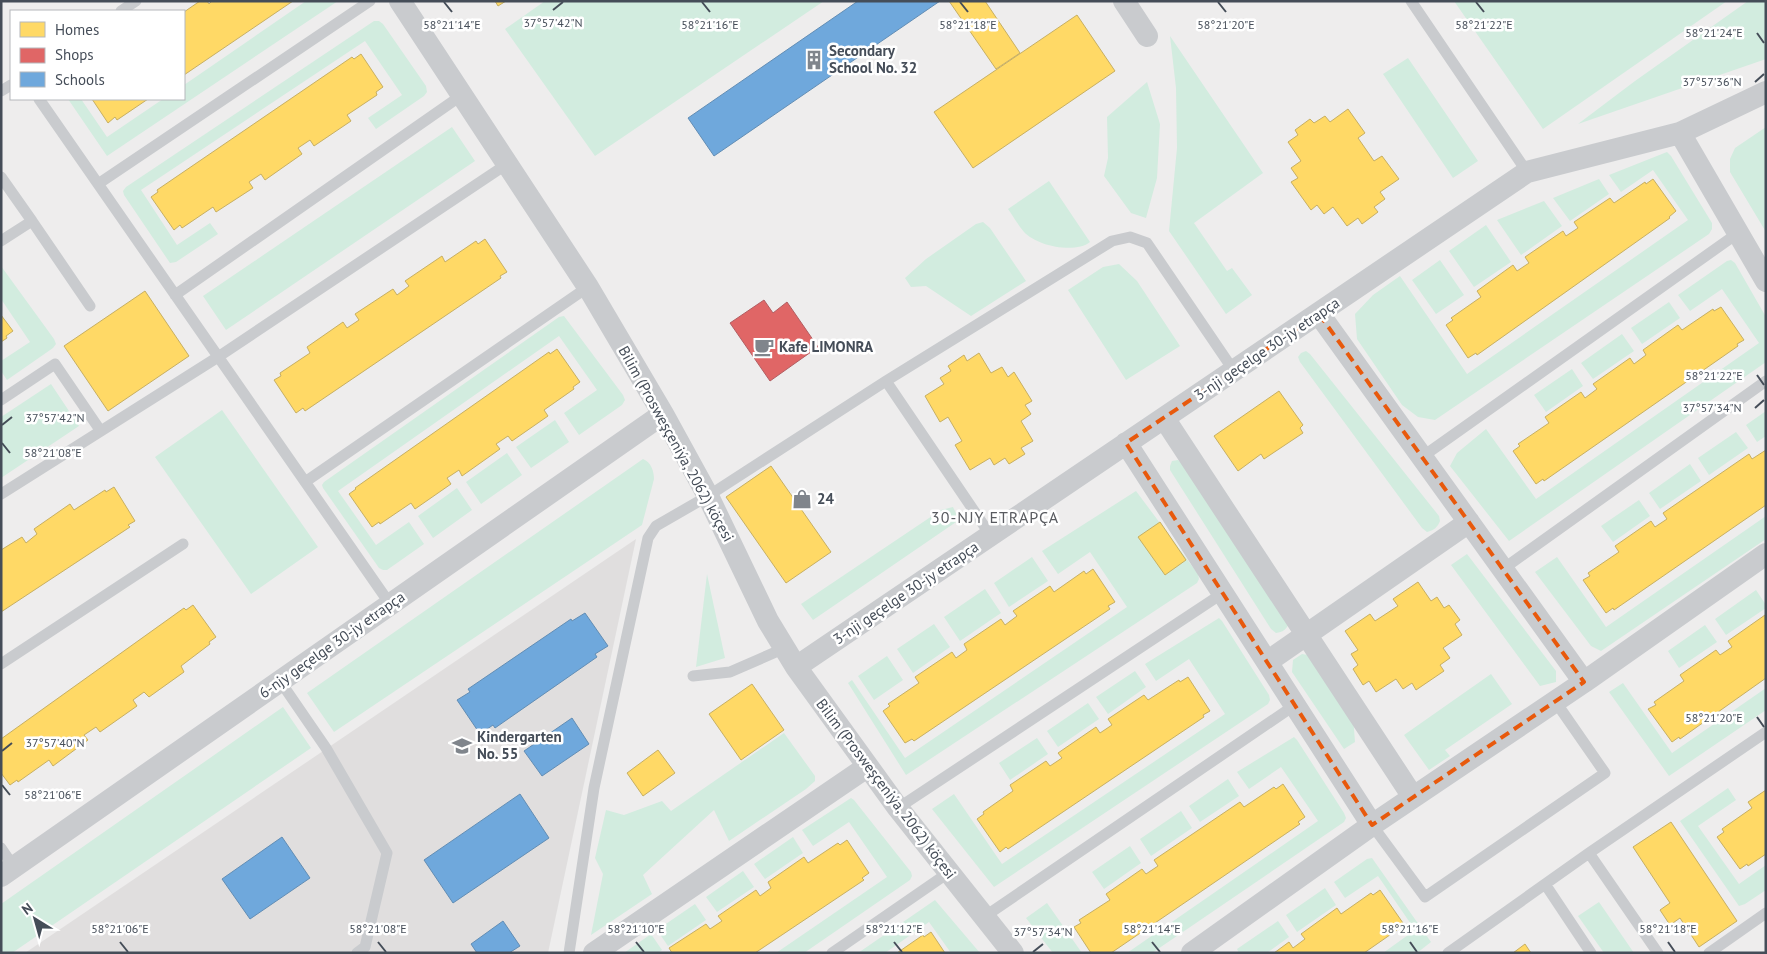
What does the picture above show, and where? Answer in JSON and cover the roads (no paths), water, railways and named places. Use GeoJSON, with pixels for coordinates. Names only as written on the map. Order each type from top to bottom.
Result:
{"type":"FeatureCollection","features":[{"type":"Feature","properties":{"kind":"street","name":"Bilim (Prosweşçeniýa, 2062) köçesi"},"geometry":{"type":"LineString","coordinates":[[400,1],[588,286],[708,496],[768,621],[796,667],[898,808],[1013,953]]}},
{"type":"Feature","properties":{"kind":"street"},"geometry":{"type":"LineString","coordinates":[[1124,1],[1147,36]]}},
{"type":"Feature","properties":{"kind":"street","name":"3-nji geçelge 30-jy etrapça"},"geometry":{"type":"LineString","coordinates":[[796,667],[1527,172],[1680,134],[1766,92]]}},
{"type":"Feature","properties":{"kind":"street"},"geometry":{"type":"LineString","coordinates":[[1680,134],[1766,282]]}},
{"type":"Feature","properties":{"kind":"street"},"geometry":{"type":"LineString","coordinates":[[1319,314],[1584,682]]}},
{"type":"Feature","properties":{"kind":"street","name":"6-njy geçelge 30-jy etrapça"},"geometry":{"type":"LineString","coordinates":[[8,871],[662,414]]}},
{"type":"Feature","properties":{"kind":"street"},"geometry":{"type":"LineString","coordinates":[[1164,418],[1413,797]]}},
{"type":"Feature","properties":{"kind":"street"},"geometry":{"type":"LineString","coordinates":[[1126,443],[1372,825]]}},
{"type":"Feature","properties":{"kind":"street"},"geometry":{"type":"LineString","coordinates":[[1267,662],[1470,522]]}},
{"type":"Feature","properties":{"kind":"street"},"geometry":{"type":"LineString","coordinates":[[1192,953],[1372,825],[1584,682],[1766,554]]}},
{"type":"Feature","properties":{"kind":"street"},"geometry":{"type":"LineString","coordinates":[[594,953],[867,767]]}},
{"type":"Feature","properties":{"kind":"lane"},"geometry":{"type":"LineString","coordinates":[[122,10],[136,1]]}},
{"type":"Feature","properties":{"kind":"lane"},"geometry":{"type":"LineString","coordinates":[[98,184],[370,1]]}},
{"type":"Feature","properties":{"kind":"lane"},"geometry":{"type":"LineString","coordinates":[[1410,1],[1527,172]]}},
{"type":"Feature","properties":{"kind":"lane"},"geometry":{"type":"LineString","coordinates":[[175,295],[462,95]]}},
{"type":"Feature","properties":{"kind":"lane"},"geometry":{"type":"LineString","coordinates":[[40,100],[390,604]]}},
{"type":"Feature","properties":{"kind":"lane"},"geometry":{"type":"LineString","coordinates":[[1,494],[218,357],[507,164]]}},
{"type":"Feature","properties":{"kind":"lane"},"geometry":{"type":"LineString","coordinates":[[1,177],[90,306]]}},
{"type":"Feature","properties":{"kind":"lane"},"geometry":{"type":"LineString","coordinates":[[1,241],[32,221]]}},
{"type":"Feature","properties":{"kind":"lane"},"geometry":{"type":"LineString","coordinates":[[1422,457],[1738,233]]}},
{"type":"Feature","properties":{"kind":"lane"},"geometry":{"type":"LineString","coordinates":[[569,953],[594,788],[648,538],[656,526],[708,496],[886,381],[1112,241],[1130,237],[1147,242],[1234,371]]}},
{"type":"Feature","properties":{"kind":"lane"},"geometry":{"type":"LineString","coordinates":[[305,482],[588,286]]}},
{"type":"Feature","properties":{"kind":"lane"},"geometry":{"type":"LineString","coordinates":[[1,400],[55,364],[100,430]]}},
{"type":"Feature","properties":{"kind":"lane"},"geometry":{"type":"LineString","coordinates":[[886,381],[990,536]]}},
{"type":"Feature","properties":{"kind":"lane"},"geometry":{"type":"LineString","coordinates":[[1503,569],[1766,381]]}},
{"type":"Feature","properties":{"kind":"lane"},"geometry":{"type":"LineString","coordinates":[[1,664],[184,544]]}},
{"type":"Feature","properties":{"kind":"lane"},"geometry":{"type":"LineString","coordinates":[[898,808],[1223,593]]}},
{"type":"Feature","properties":{"kind":"lane"},"geometry":{"type":"LineString","coordinates":[[693,676],[730,672],[785,648]]}},
{"type":"Feature","properties":{"kind":"lane"},"geometry":{"type":"LineString","coordinates":[[280,681],[326,748],[387,853],[365,947],[357,953]]}},
{"type":"Feature","properties":{"kind":"lane"},"geometry":{"type":"LineString","coordinates":[[1372,825],[1425,896],[1605,773],[1555,701]]}},
{"type":"Feature","properties":{"kind":"lane"},"geometry":{"type":"LineString","coordinates":[[984,917],[1295,705]]}},
{"type":"Feature","properties":{"kind":"lane"},"geometry":{"type":"LineString","coordinates":[[1448,953],[1589,852],[1766,732]]}},
{"type":"Feature","properties":{"kind":"lane"},"geometry":{"type":"LineString","coordinates":[[1,848],[8,871]]}},
{"type":"Feature","properties":{"kind":"lane"},"geometry":{"type":"LineString","coordinates":[[1589,852],[1658,953]]}},
{"type":"Feature","properties":{"kind":"lane"},"geometry":{"type":"LineString","coordinates":[[832,953],[948,873]]}},
{"type":"Feature","properties":{"kind":"lane"},"geometry":{"type":"LineString","coordinates":[[1545,884],[1591,953]]}},
{"type":"Feature","properties":{"kind":"lane"},"geometry":{"type":"LineString","coordinates":[[1709,953],[1766,913]]}},
{"type":"Feature","properties":{"kind":"place","name":"Secondary School No. 32"},"geometry":{"type":"Point","coordinates":[814,60]}},
{"type":"Feature","properties":{"kind":"place","name":"Kafe LIMONRA"},"geometry":{"type":"Point","coordinates":[764,347]}},
{"type":"Feature","properties":{"kind":"place","name":"24"},"geometry":{"type":"Point","coordinates":[802,499]}},
{"type":"Feature","properties":{"kind":"place","name":"Kindergarten No. 55"},"geometry":{"type":"Point","coordinates":[462,746]}},
{"type":"Feature","properties":{"kind":"district","name":"30-NJY ETRAPÇA"},"geometry":{"type":"Point","coordinates":[995,517]}}]}
